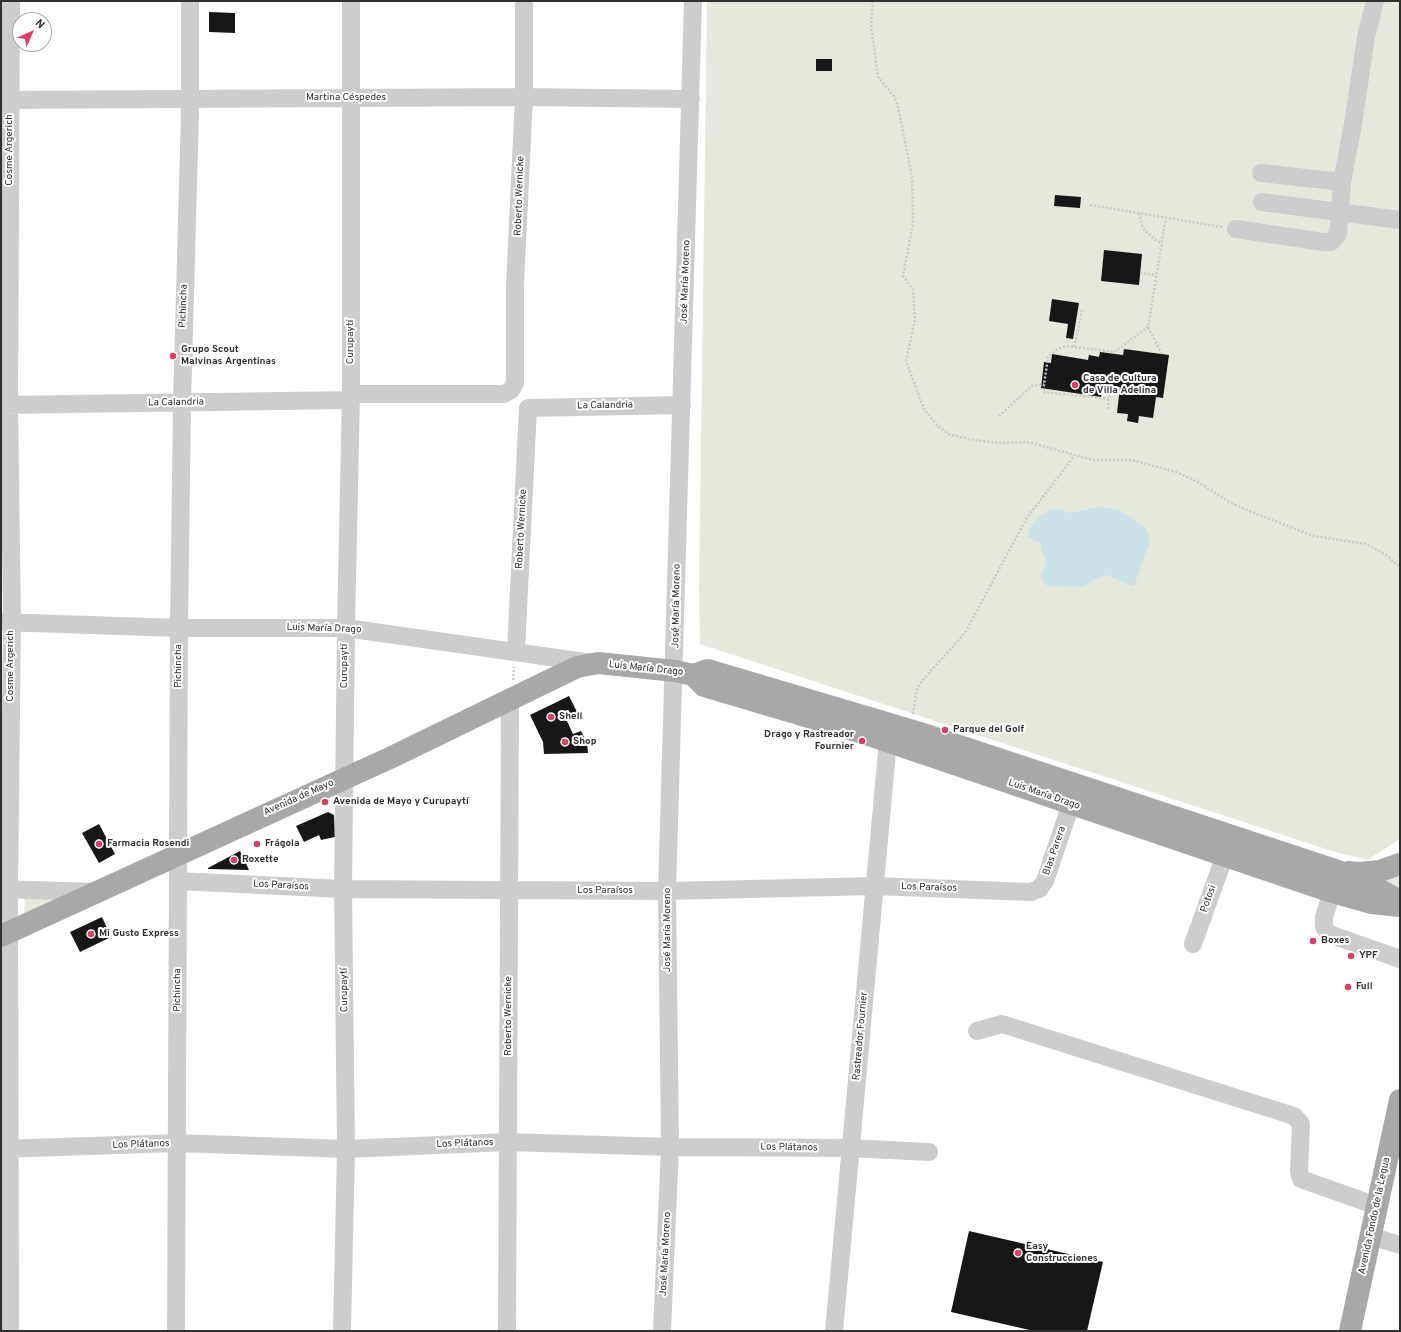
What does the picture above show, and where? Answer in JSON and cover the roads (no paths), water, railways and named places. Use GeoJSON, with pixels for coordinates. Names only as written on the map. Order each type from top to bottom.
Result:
{"type":"FeatureCollection","features":[{"type":"Feature","properties":{"kind":"main road","name":"Luis María Drago"},"geometry":{"type":"LineString","coordinates":[[598,664],[684,673],[708,670],[920,733],[1338,871],[1364,881],[1400,901]]}},
{"type":"Feature","properties":{"kind":"main road","name":"Avenida de Mayo"},"geometry":{"type":"LineString","coordinates":[[5,934],[178,853],[345,778],[577,667],[598,664]]}},
{"type":"Feature","properties":{"kind":"main road","name":"Luis María Drago"},"geometry":{"type":"LineString","coordinates":[[684,673],[704,686],[888,741],[1332,892],[1371,903],[1400,906]]}},
{"type":"Feature","properties":{"kind":"main road"},"geometry":{"type":"LineString","coordinates":[[1338,871],[1359,873],[1380,871],[1400,864]]}},
{"type":"Feature","properties":{"kind":"main road","name":"Avenida Fondo de la Legua"},"geometry":{"type":"LineString","coordinates":[[1350,1331],[1400,1100]]}},
{"type":"Feature","properties":{"kind":"street","name":"Cosme Argerich"},"geometry":{"type":"LineString","coordinates":[[10,1331],[5,1149],[5,405],[6,100],[11,1]]}},
{"type":"Feature","properties":{"kind":"street","name":"Pichincha"},"geometry":{"type":"LineString","coordinates":[[176,1331],[179,628],[182,403],[190,99],[190,1]]}},
{"type":"Feature","properties":{"kind":"street","name":"Curupaytí"},"geometry":{"type":"LineString","coordinates":[[342,1331],[346,1150],[343,889],[346,628],[351,397],[351,1]]}},
{"type":"Feature","properties":{"kind":"street","name":"Roberto Wernicke"},"geometry":{"type":"LineString","coordinates":[[511,390],[515,383],[515,285],[524,96],[524,1]]}},
{"type":"Feature","properties":{"kind":"street","name":"José María Moreno"},"geometry":{"type":"LineString","coordinates":[[662,1331],[670,1147],[667,891],[684,673],[682,405],[693,1]]}},
{"type":"Feature","properties":{"kind":"street"},"geometry":{"type":"LineString","coordinates":[[1236,229],[1331,242],[1338,234],[1342,182],[1353,124],[1366,37],[1375,1]]}},
{"type":"Feature","properties":{"kind":"street","name":"Martina Céspedes"},"geometry":{"type":"LineString","coordinates":[[6,100],[351,99],[524,96],[691,99]]}},
{"type":"Feature","properties":{"kind":"street"},"geometry":{"type":"LineString","coordinates":[[1261,173],[1342,182]]}},
{"type":"Feature","properties":{"kind":"street"},"geometry":{"type":"LineString","coordinates":[[1262,202],[1400,220]]}},
{"type":"Feature","properties":{"kind":"street","name":"La Calandria"},"geometry":{"type":"LineString","coordinates":[[5,405],[182,403],[351,397],[504,394],[511,390]]}},
{"type":"Feature","properties":{"kind":"street","name":"La Calandria"},"geometry":{"type":"LineString","coordinates":[[528,408],[682,405]]}},
{"type":"Feature","properties":{"kind":"street","name":"Roberto Wernicke"},"geometry":{"type":"LineString","coordinates":[[516,651],[528,408]]}},
{"type":"Feature","properties":{"kind":"street","name":"Luis María Drago"},"geometry":{"type":"LineString","coordinates":[[6,622],[179,628],[346,628],[516,651],[598,664]]}},
{"type":"Feature","properties":{"kind":"street","name":"Roberto Wernicke"},"geometry":{"type":"LineString","coordinates":[[506,1331],[510,700]]}},
{"type":"Feature","properties":{"kind":"street","name":"Rastreador Fournier"},"geometry":{"type":"LineString","coordinates":[[834,1331],[888,741]]}},
{"type":"Feature","properties":{"kind":"street","name":"Blas Parera"},"geometry":{"type":"LineString","coordinates":[[1031,892],[1039,889],[1045,881],[1071,804]]}},
{"type":"Feature","properties":{"kind":"street","name":"Potosi"},"geometry":{"type":"LineString","coordinates":[[1193,944],[1225,855]]}},
{"type":"Feature","properties":{"kind":"street","name":"Los Paraísos"},"geometry":{"type":"LineString","coordinates":[[178,881],[343,889],[667,891],[875,886],[1031,892]]}},
{"type":"Feature","properties":{"kind":"street"},"geometry":{"type":"LineString","coordinates":[[5,889],[96,892]]}},
{"type":"Feature","properties":{"kind":"street"},"geometry":{"type":"LineString","coordinates":[[1332,892],[1324,917],[1324,927],[1329,934],[1400,959]]}},
{"type":"Feature","properties":{"kind":"street"},"geometry":{"type":"LineString","coordinates":[[977,1031],[1002,1024],[1294,1116],[1301,1124],[1299,1171],[1301,1179],[1377,1206]]}},
{"type":"Feature","properties":{"kind":"street","name":"Los Plátanos"},"geometry":{"type":"LineString","coordinates":[[5,1149],[177,1143],[346,1150],[508,1142],[670,1147],[850,1148],[929,1152]]}},
{"type":"Feature","properties":{"kind":"street"},"geometry":{"type":"LineString","coordinates":[[1370,1236],[1400,1245]]}},
{"type":"Feature","properties":{"kind":"water"},"geometry":{"type":"Polygon","coordinates":[[[1100,507],[1119,510],[1145,528],[1148,534],[1150,541],[1133,586],[1108,575],[1099,577],[1084,586],[1047,586],[1040,576],[1045,568],[1047,560],[1042,552],[1040,543],[1028,537],[1029,530],[1038,517],[1050,510],[1060,509],[1070,513],[1100,507]]]}},
{"type":"Feature","properties":{"kind":"place","name":"Grupo Scout Malvinas Argentinas"},"geometry":{"type":"Point","coordinates":[173,356]}},
{"type":"Feature","properties":{"kind":"place","name":"Casa de Cultura de Villa Adelina"},"geometry":{"type":"Point","coordinates":[1075,385]}},
{"type":"Feature","properties":{"kind":"place","name":"Shell"},"geometry":{"type":"Point","coordinates":[551,717]}},
{"type":"Feature","properties":{"kind":"place","name":"Parque del Golf"},"geometry":{"type":"Point","coordinates":[945,730]}},
{"type":"Feature","properties":{"kind":"place","name":"Drago y Rastreador Fournier"},"geometry":{"type":"Point","coordinates":[862,741]}},
{"type":"Feature","properties":{"kind":"place","name":"Shop"},"geometry":{"type":"Point","coordinates":[565,742]}},
{"type":"Feature","properties":{"kind":"place","name":"Avenida de Mayo y Curupaytí"},"geometry":{"type":"Point","coordinates":[325,802]}},
{"type":"Feature","properties":{"kind":"place","name":"Farmacia Rosendi"},"geometry":{"type":"Point","coordinates":[99,844]}},
{"type":"Feature","properties":{"kind":"place","name":"Frágola"},"geometry":{"type":"Point","coordinates":[257,844]}},
{"type":"Feature","properties":{"kind":"place","name":"Roxette"},"geometry":{"type":"Point","coordinates":[234,860]}},
{"type":"Feature","properties":{"kind":"place","name":"Mi Gusto Express"},"geometry":{"type":"Point","coordinates":[91,934]}},
{"type":"Feature","properties":{"kind":"place","name":"Boxes"},"geometry":{"type":"Point","coordinates":[1313,941]}},
{"type":"Feature","properties":{"kind":"place","name":"YPF"},"geometry":{"type":"Point","coordinates":[1351,956]}},
{"type":"Feature","properties":{"kind":"place","name":"Full"},"geometry":{"type":"Point","coordinates":[1348,987]}},
{"type":"Feature","properties":{"kind":"place","name":"Easy Construcciones"},"geometry":{"type":"Point","coordinates":[1018,1253]}}]}
